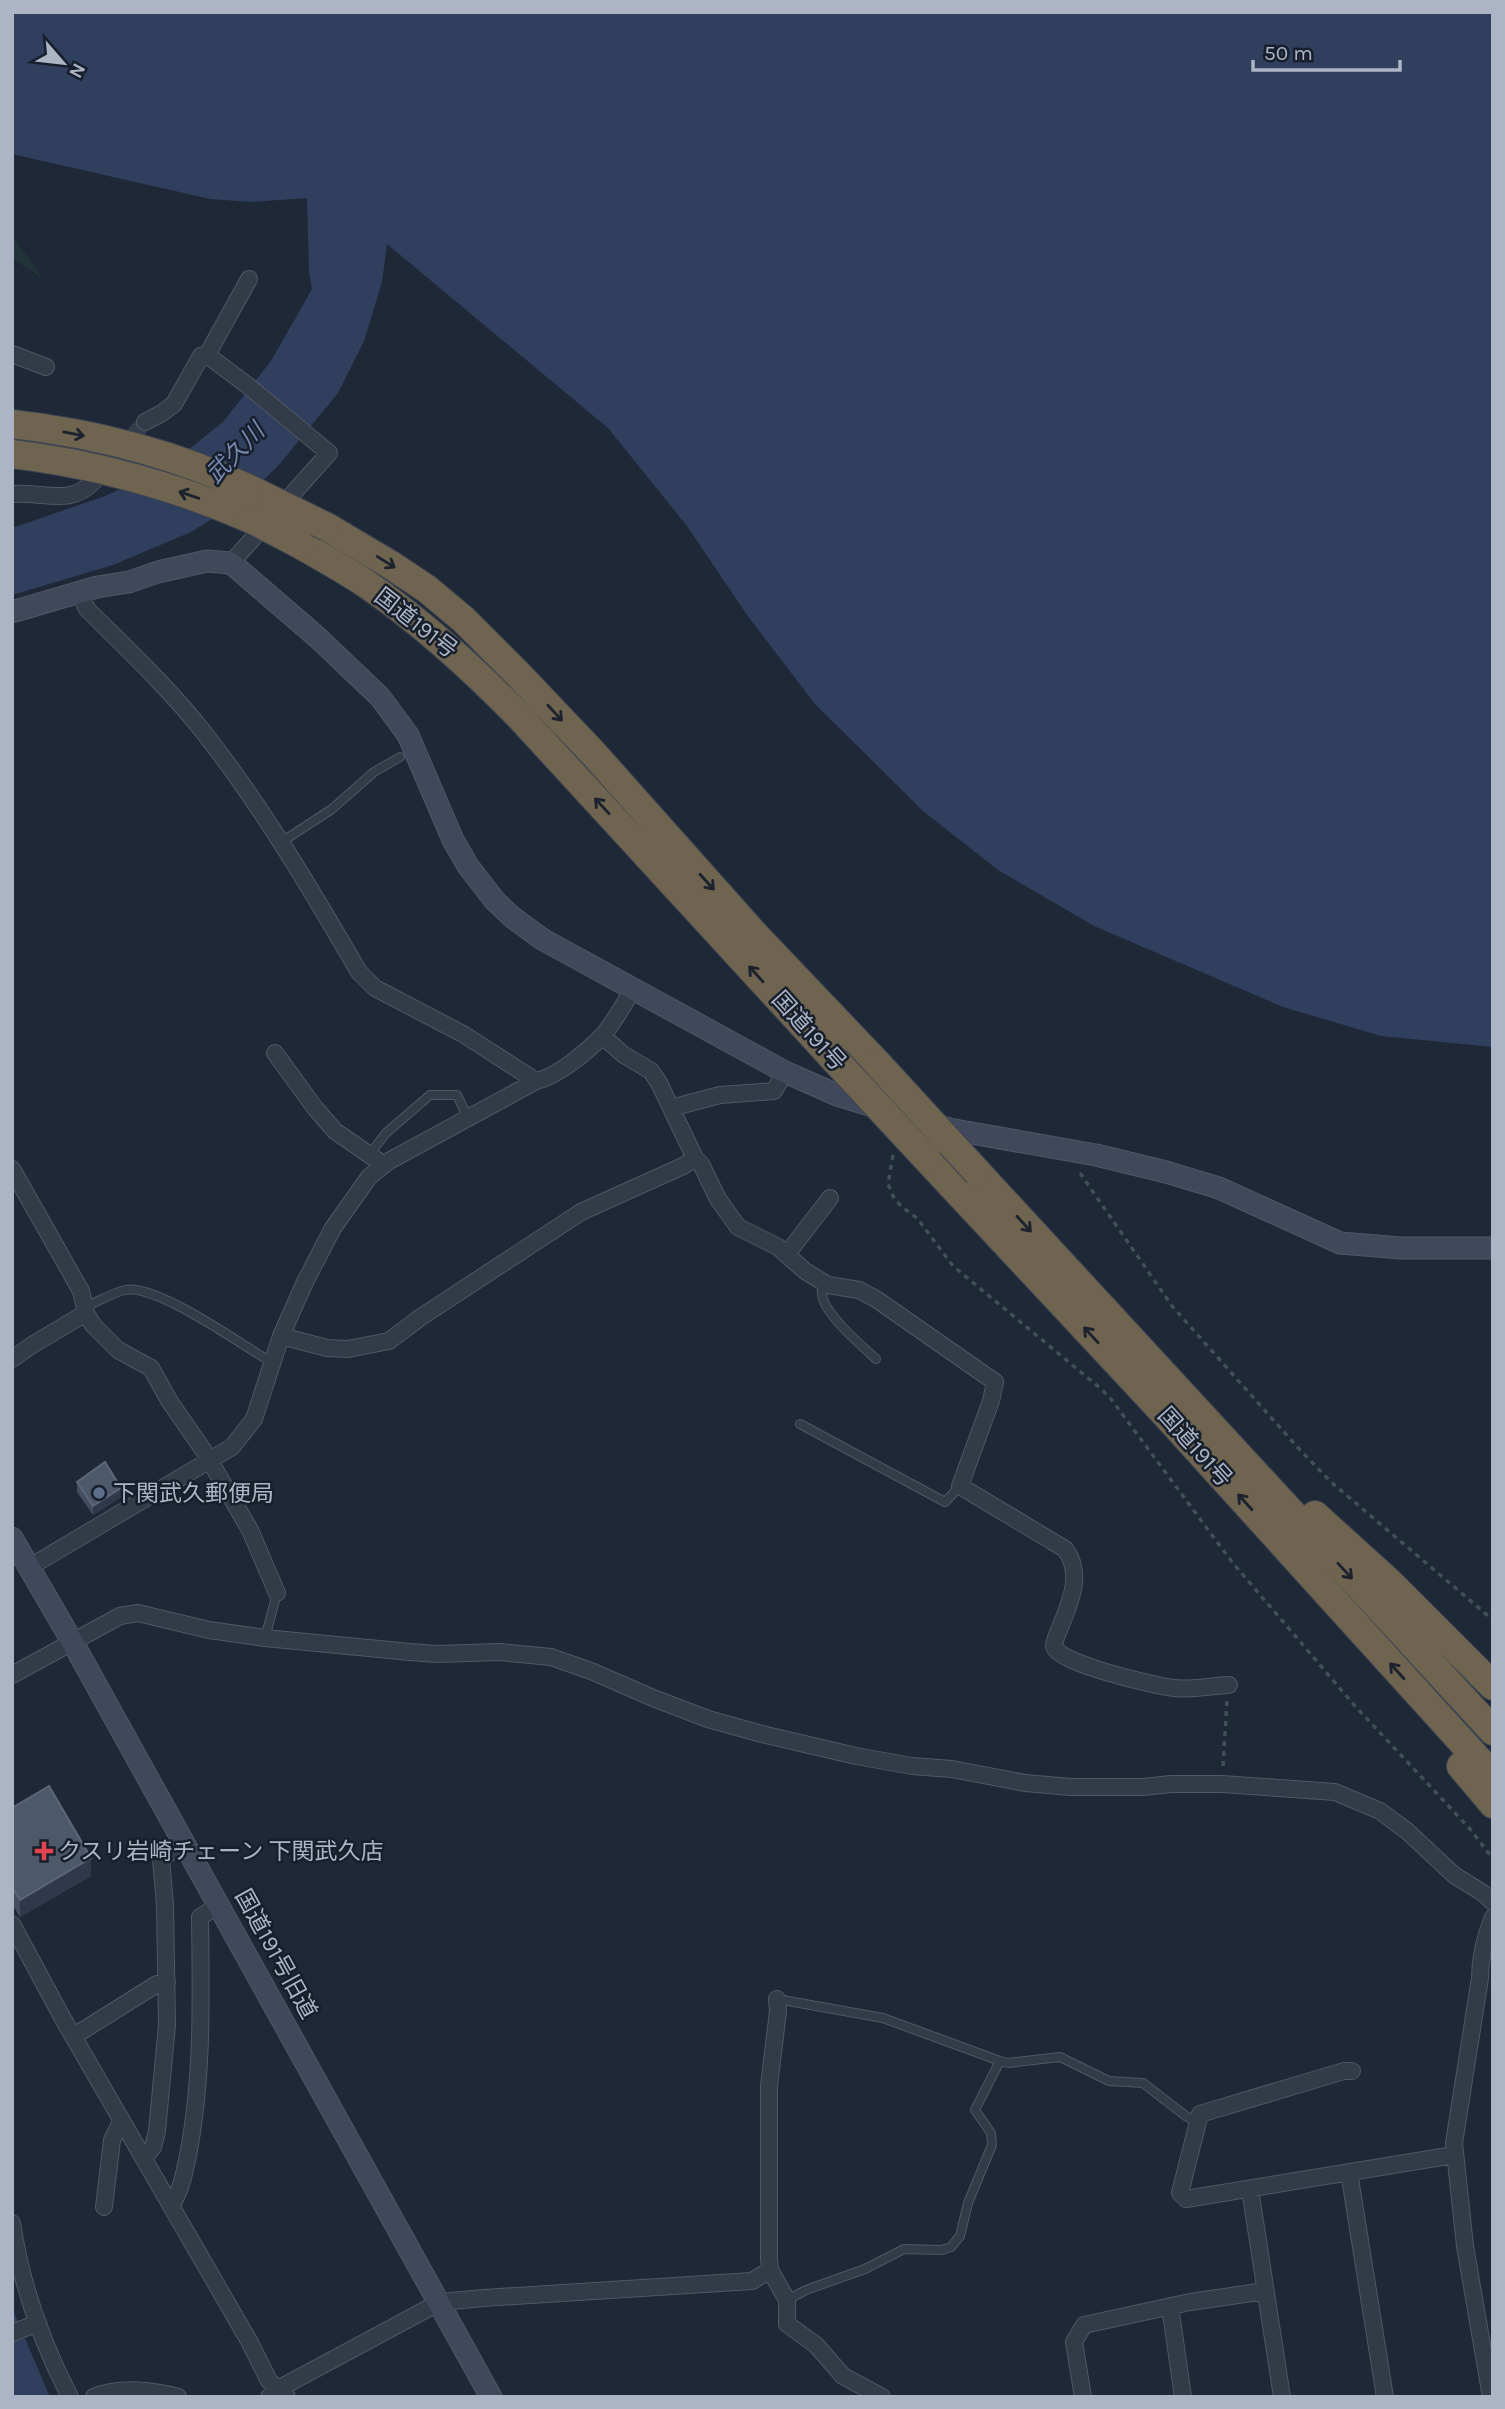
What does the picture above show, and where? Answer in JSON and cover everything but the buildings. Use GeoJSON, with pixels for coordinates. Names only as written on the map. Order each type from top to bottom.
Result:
{"type":"FeatureCollection","features":[{"type":"Feature","properties":{"kind":"highway","name":"国道191号"},"geometry":{"type":"LineString","coordinates":[[12,424],[135,448],[191,465],[245,486],[327,527],[427,589],[481,637],[593,754],[756,936],[877,1063],[1493,1731]]}},
{"type":"Feature","properties":{"kind":"highway","name":"国道191号"},"geometry":{"type":"LineString","coordinates":[[12,454],[221,506],[301,545],[365,583],[466,663],[520,717],[1166,1415],[1493,1776]]}},
{"type":"Feature","properties":{"kind":"highway"},"geometry":{"type":"LineString","coordinates":[[1183,1396],[1389,1582],[1493,1686]]}},
{"type":"Feature","properties":{"kind":"highway"},"geometry":{"type":"LineString","coordinates":[[1425,1701],[1442,1743],[1493,1804]]}},
{"type":"Feature","properties":{"kind":"street"},"geometry":{"type":"LineString","coordinates":[[209,356],[248,279]]}},
{"type":"Feature","properties":{"kind":"street"},"geometry":{"type":"LineString","coordinates":[[12,354],[46,367]]}},
{"type":"Feature","properties":{"kind":"street"},"geometry":{"type":"LineString","coordinates":[[145,422],[162,414],[174,404],[201,356],[209,356],[329,453],[231,563]]}},
{"type":"Feature","properties":{"kind":"street"},"geometry":{"type":"LineString","coordinates":[[12,494],[30,492],[65,497],[77,495],[105,476]]}},
{"type":"Feature","properties":{"kind":"street"},"geometry":{"type":"LineString","coordinates":[[12,611],[207,561],[231,563],[366,681],[394,714],[421,762],[453,840],[480,884],[512,917],[542,939],[785,1072],[837,1095],[949,1129],[1096,1155],[1219,1188],[1339,1243],[1387,1248],[1493,1248]]}},
{"type":"Feature","properties":{"kind":"street"},"geometry":{"type":"LineString","coordinates":[[79,592],[88,609],[187,711],[206,735],[280,843],[359,972],[375,988],[463,1034],[536,1081]]}},
{"type":"Feature","properties":{"kind":"street"},"geometry":{"type":"LineString","coordinates":[[20,1573],[232,1447],[254,1419],[281,1336],[333,1228],[369,1177],[384,1164],[569,1064],[602,1036],[633,989]]}},
{"type":"Feature","properties":{"kind":"street"},"geometry":{"type":"LineString","coordinates":[[602,1036],[624,1055],[651,1071],[695,1158],[732,1221],[746,1233],[778,1247],[805,1271],[824,1283],[859,1290],[876,1299],[995,1382],[960,1486],[1065,1549],[1072,1558],[1074,1582],[1054,1649],[1079,1665],[1173,1688],[1229,1685]]}},
{"type":"Feature","properties":{"kind":"street"},"geometry":{"type":"LineString","coordinates":[[275,1053],[314,1108],[335,1131],[384,1164]]}},
{"type":"Feature","properties":{"kind":"street"},"geometry":{"type":"LineString","coordinates":[[671,1108],[720,1095],[774,1091],[785,1072]]}},
{"type":"Feature","properties":{"kind":"street"},"geometry":{"type":"LineString","coordinates":[[281,1336],[327,1348],[348,1349],[389,1341],[581,1212],[695,1158]]}},
{"type":"Feature","properties":{"kind":"street"},"geometry":{"type":"LineString","coordinates":[[12,1169],[81,1292],[85,1310],[93,1325],[118,1350],[151,1368],[250,1530],[277,1593]]}},
{"type":"Feature","properties":{"kind":"street"},"geometry":{"type":"LineString","coordinates":[[785,1254],[830,1198]]}},
{"type":"Feature","properties":{"kind":"street"},"geometry":{"type":"LineString","coordinates":[[12,1359],[85,1310]]}},
{"type":"Feature","properties":{"kind":"street","name":"国道191号旧道"},"geometry":{"type":"LineString","coordinates":[[12,1538],[20,1573],[73,1643],[491,2397]]}},
{"type":"Feature","properties":{"kind":"street"},"geometry":{"type":"LineString","coordinates":[[12,1675],[120,1616],[138,1613],[209,1630],[265,1638],[410,1652],[511,1652],[551,1657],[708,1719],[762,1734],[912,1766],[952,1769],[1025,1783],[1071,1787],[1223,1784],[1335,1793],[1367,1804],[1395,1822],[1454,1875],[1493,1902]]}},
{"type":"Feature","properties":{"kind":"street"},"geometry":{"type":"LineString","coordinates":[[144,2158],[153,2147],[159,2119],[166,2038],[165,1905],[161,1859],[184,1842]]}},
{"type":"Feature","properties":{"kind":"street"},"geometry":{"type":"LineString","coordinates":[[171,2206],[185,2171],[195,2106],[201,2001],[200,1917],[219,1905]]}},
{"type":"Feature","properties":{"kind":"street"},"geometry":{"type":"LineString","coordinates":[[1491,2397],[1465,2246],[1454,2143],[1487,1981],[1480,1963],[1484,1940],[1493,1917]]}},
{"type":"Feature","properties":{"kind":"street"},"geometry":{"type":"LineString","coordinates":[[12,1924],[278,2394],[440,2302],[752,2281],[771,2270]]}},
{"type":"Feature","properties":{"kind":"street"},"geometry":{"type":"LineString","coordinates":[[74,2036],[157,1984],[167,1983]]}},
{"type":"Feature","properties":{"kind":"street"},"geometry":{"type":"LineString","coordinates":[[777,1999],[769,2099],[771,2270],[787,2300],[787,2324],[816,2345],[843,2376],[882,2397]]}},
{"type":"Feature","properties":{"kind":"street"},"geometry":{"type":"LineString","coordinates":[[1352,2071],[1344,2071],[1200,2114],[1180,2193],[1186,2199],[1454,2155]]}},
{"type":"Feature","properties":{"kind":"street"},"geometry":{"type":"LineString","coordinates":[[104,2207],[112,2140],[122,2120]]}},
{"type":"Feature","properties":{"kind":"street"},"geometry":{"type":"LineString","coordinates":[[1349,2172],[1385,2397]]}},
{"type":"Feature","properties":{"kind":"street"},"geometry":{"type":"LineString","coordinates":[[1250,2189],[1282,2397]]}},
{"type":"Feature","properties":{"kind":"street"},"geometry":{"type":"LineString","coordinates":[[12,2223],[20,2265],[38,2323],[69,2397]]}},
{"type":"Feature","properties":{"kind":"street"},"geometry":{"type":"LineString","coordinates":[[1083,2397],[1074,2342],[1084,2325],[1170,2306],[1265,2291]]}},
{"type":"Feature","properties":{"kind":"street"},"geometry":{"type":"LineString","coordinates":[[1170,2306],[1183,2397]]}},
{"type":"Feature","properties":{"kind":"street"},"geometry":{"type":"LineString","coordinates":[[12,2333],[38,2323]]}},
{"type":"Feature","properties":{"kind":"street"},"geometry":{"type":"LineString","coordinates":[[93,2397],[103,2393],[139,2392],[165,2393],[178,2397]]}},
{"type":"Feature","properties":{"kind":"lane"},"geometry":{"type":"LineString","coordinates":[[280,843],[332,809],[374,772],[400,757]]}},
{"type":"Feature","properties":{"kind":"lane"},"geometry":{"type":"LineString","coordinates":[[369,1155],[386,1133],[430,1095],[457,1095],[468,1118]]}},
{"type":"Feature","properties":{"kind":"lane"},"geometry":{"type":"LineString","coordinates":[[824,1283],[822,1295],[826,1305],[876,1359]]}},
{"type":"Feature","properties":{"kind":"lane"},"geometry":{"type":"LineString","coordinates":[[85,1310],[126,1290],[141,1290],[177,1305],[271,1362]]}},
{"type":"Feature","properties":{"kind":"lane"},"geometry":{"type":"LineString","coordinates":[[800,1424],[945,1502],[960,1486]]}},
{"type":"Feature","properties":{"kind":"lane"},"geometry":{"type":"LineString","coordinates":[[265,1638],[277,1593]]}},
{"type":"Feature","properties":{"kind":"lane"},"geometry":{"type":"LineString","coordinates":[[777,1999],[883,2018],[1000,2062],[1060,2057],[1109,2081],[1143,2083],[1187,2117],[1198,2122]]}},
{"type":"Feature","properties":{"kind":"lane"},"geometry":{"type":"LineString","coordinates":[[787,2300],[806,2290],[865,2269],[904,2249],[942,2250],[951,2247],[960,2236],[968,2203],[992,2145],[991,2133],[975,2110],[1000,2062]]}},
{"type":"Feature","properties":{"kind":"path"},"geometry":{"type":"LineString","coordinates":[[894,1152],[888,1184],[894,1198],[917,1217],[953,1266],[1111,1399],[1232,1562],[1355,1706],[1471,1830],[1493,1859]]}},
{"type":"Feature","properties":{"kind":"path"},"geometry":{"type":"LineString","coordinates":[[1079,1171],[1172,1306],[1300,1450],[1331,1482],[1493,1620]]}},
{"type":"Feature","properties":{"kind":"path"},"geometry":{"type":"LineString","coordinates":[[1223,1784],[1229,1685]]}},
{"type":"Feature","properties":{"kind":"green space"},"geometry":{"type":"Polygon","coordinates":[[[12,235],[43,279],[12,258],[12,235]]]}},
{"type":"Feature","properties":{"kind":"water","name":"武久川"},"geometry":{"type":"Polygon","coordinates":[[[12,12],[1493,12],[1493,1047],[1381,1036],[1283,1007],[1094,926],[998,870],[923,811],[815,704],[747,615],[687,526],[608,428],[387,244],[382,282],[364,341],[338,393],[278,466],[240,502],[191,532],[113,565],[12,595],[12,528],[105,496],[163,470],[223,422],[271,361],[312,289],[307,198],[252,202],[210,199],[12,154],[12,12]]]}},
{"type":"Feature","properties":{"kind":"water"},"geometry":{"type":"Polygon","coordinates":[[[12,2308],[50,2397],[12,2397],[12,2308]]]}},
{"type":"Feature","properties":{"kind":"tunnel"},"geometry":{"type":"LineString","coordinates":[[100,474],[145,422]]}},
{"type":"Feature","properties":{"kind":"place","name":"下関武久郵便局"},"geometry":{"type":"Point","coordinates":[99,1493]}},
{"type":"Feature","properties":{"kind":"place","name":"クスリ岩崎チェーン 下関武久店"},"geometry":{"type":"Point","coordinates":[44,1851]}}]}
